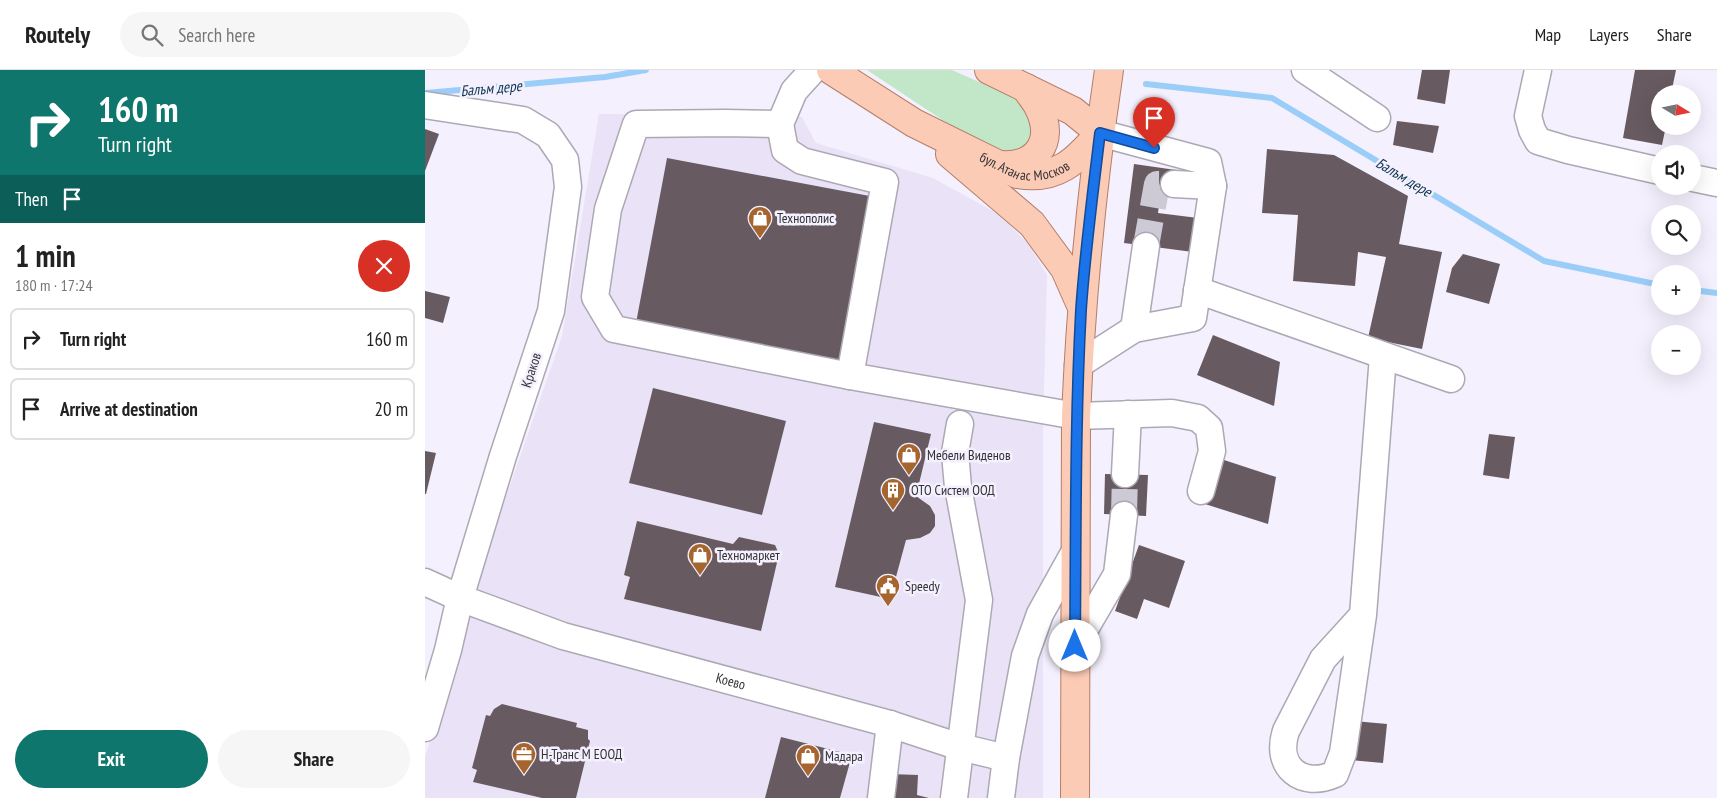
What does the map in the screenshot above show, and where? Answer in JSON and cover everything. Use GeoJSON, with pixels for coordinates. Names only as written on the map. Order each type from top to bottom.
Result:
{"type":"FeatureCollection","features":[{"type":"Feature","properties":{"kind":"main road","name":"бул. Атанас Москов"},"geometry":{"type":"LineString","coordinates":[[831,70],[914,124],[1017,174],[1027,176],[1063,168],[1078,158],[1100,133]]}},
{"type":"Feature","properties":{"kind":"main road"},"geometry":{"type":"LineString","coordinates":[[989,70],[1073,111],[1100,133]]}},
{"type":"Feature","properties":{"kind":"main road"},"geometry":{"type":"LineString","coordinates":[[1075,798],[1076,416],[1081,307],[1100,133],[1109,70]]}},
{"type":"Feature","properties":{"kind":"main road"},"geometry":{"type":"LineString","coordinates":[[994,164],[1009,166],[1021,164],[1032,159],[1041,149],[1044,136],[1044,122],[1039,108],[1026,88]]}},
{"type":"Feature","properties":{"kind":"main road"},"geometry":{"type":"LineString","coordinates":[[914,124],[1033,224],[1065,269],[1081,307]]}},
{"type":"Feature","properties":{"kind":"street"},"geometry":{"type":"LineString","coordinates":[[813,70],[794,91],[780,124],[785,150],[802,161],[885,182],[850,376]]}},
{"type":"Feature","properties":{"kind":"street"},"geometry":{"type":"LineString","coordinates":[[1305,70],[1377,118]]}},
{"type":"Feature","properties":{"kind":"street"},"geometry":{"type":"LineString","coordinates":[[1538,70],[1528,116],[1538,141],[1568,150],[1651,169]]}},
{"type":"Feature","properties":{"kind":"street","name":"Краков"},"geometry":{"type":"LineString","coordinates":[[425,105],[523,120],[548,135],[565,160],[567,178],[551,311],[503,456],[460,598],[448,650],[425,728]]}},
{"type":"Feature","properties":{"kind":"street"},"geometry":{"type":"LineString","coordinates":[[780,124],[636,124],[608,209],[595,297],[614,329],[850,376],[1076,416],[1172,414],[1199,418],[1209,428],[1212,451],[1201,490]]}},
{"type":"Feature","properties":{"kind":"street"},"geometry":{"type":"LineString","coordinates":[[1079,364],[1134,329],[1193,318],[1213,186],[1208,162],[1100,133]]}},
{"type":"Feature","properties":{"kind":"street"},"geometry":{"type":"LineString","coordinates":[[1701,180],[1717,183]]}},
{"type":"Feature","properties":{"kind":"street"},"geometry":{"type":"LineString","coordinates":[[1174,184],[1213,186]]}},
{"type":"Feature","properties":{"kind":"street"},"geometry":{"type":"LineString","coordinates":[[1134,329],[1145,246]]}},
{"type":"Feature","properties":{"kind":"street"},"geometry":{"type":"LineString","coordinates":[[1197,290],[1451,380]]}},
{"type":"Feature","properties":{"kind":"street"},"geometry":{"type":"LineString","coordinates":[[1363,615],[1323,659],[1286,731],[1282,750],[1285,760],[1289,767],[1302,777],[1313,780],[1335,774],[1343,753],[1363,615],[1383,356]]}},
{"type":"Feature","properties":{"kind":"street"},"geometry":{"type":"LineString","coordinates":[[1125,474],[1128,414]]}},
{"type":"Feature","properties":{"kind":"street"},"geometry":{"type":"LineString","coordinates":[[954,798],[979,600],[958,487],[955,453],[960,424]]}},
{"type":"Feature","properties":{"kind":"street"},"geometry":{"type":"LineString","coordinates":[[1075,646],[1117,574],[1124,515]]}},
{"type":"Feature","properties":{"kind":"street"},"geometry":{"type":"LineString","coordinates":[[1001,798],[1006,758],[1025,656],[1039,614],[1075,551]]}},
{"type":"Feature","properties":{"kind":"street","name":"Коево"},"geometry":{"type":"LineString","coordinates":[[425,582],[460,598],[563,636],[890,724],[960,747],[1006,758]]}},
{"type":"Feature","properties":{"kind":"street"},"geometry":{"type":"LineString","coordinates":[[881,798],[890,724]]}},
{"type":"Feature","properties":{"kind":"shaded area"},"geometry":{"type":"Polygon","coordinates":[[[773,109],[802,117],[816,143],[933,178],[1000,215],[1029,245],[1047,275],[1043,427],[1043,798],[425,798],[425,758],[467,609],[562,336],[599,114],[750,114],[773,109]]]}},
{"type":"Feature","properties":{"kind":"green space"},"geometry":{"type":"Polygon","coordinates":[[[867,70],[952,70],[1022,101],[1035,121],[1028,146],[1010,156],[965,135],[867,70]]]}},
{"type":"Feature","properties":{"kind":"building"},"geometry":{"type":"Polygon","coordinates":[[[1422,70],[1450,70],[1445,104],[1417,99],[1422,70]]]}},
{"type":"Feature","properties":{"kind":"building"},"geometry":{"type":"Polygon","coordinates":[[[1635,70],[1676,70],[1673,85],[1651,85],[1651,135],[1664,135],[1662,145],[1623,138],[1635,70]]]}},
{"type":"Feature","properties":{"kind":"building"},"geometry":{"type":"Polygon","coordinates":[[[1397,121],[1439,126],[1433,153],[1393,145],[1397,121]]]}},
{"type":"Feature","properties":{"kind":"building"},"geometry":{"type":"Polygon","coordinates":[[[425,129],[439,134],[425,171],[425,129]]]}},
{"type":"Feature","properties":{"kind":"building"},"geometry":{"type":"Polygon","coordinates":[[[1267,149],[1334,155],[1408,196],[1399,244],[1442,252],[1422,349],[1368,338],[1386,257],[1358,252],[1355,286],[1293,281],[1298,215],[1262,213],[1267,149]]]}},
{"type":"Feature","properties":{"kind":"building","name":"Технополис"},"geometry":{"type":"Polygon","coordinates":[[[667,158],[875,197],[845,362],[636,323],[667,158]]]}},
{"type":"Feature","properties":{"kind":"building"},"geometry":{"type":"Polygon","coordinates":[[[1134,164],[1176,170],[1173,193],[1161,191],[1158,213],[1198,218],[1193,252],[1124,243],[1134,164]]]}},
{"type":"Feature","properties":{"kind":"building"},"geometry":{"type":"Polygon","coordinates":[[[1463,254],[1500,264],[1489,304],[1446,292],[1452,268],[1463,254]]]}},
{"type":"Feature","properties":{"kind":"building"},"geometry":{"type":"Polygon","coordinates":[[[425,291],[450,297],[443,323],[425,318],[425,291]]]}},
{"type":"Feature","properties":{"kind":"building"},"geometry":{"type":"Polygon","coordinates":[[[1213,335],[1280,362],[1274,406],[1197,375],[1213,335]]]}},
{"type":"Feature","properties":{"kind":"building"},"geometry":{"type":"Polygon","coordinates":[[[653,388],[786,421],[762,515],[629,483],[653,388]]]}},
{"type":"Feature","properties":{"kind":"building","name":"ОТО Систем ООД"},"geometry":{"type":"Polygon","coordinates":[[[874,422],[931,434],[916,496],[930,506],[935,515],[935,526],[930,533],[920,538],[906,540],[890,599],[835,587],[874,422]]]}},
{"type":"Feature","properties":{"kind":"building"},"geometry":{"type":"Polygon","coordinates":[[[1489,434],[1515,437],[1509,479],[1483,475],[1489,434]]]}},
{"type":"Feature","properties":{"kind":"building"},"geometry":{"type":"Polygon","coordinates":[[[425,451],[436,453],[426,494],[425,494],[425,451]]]}},
{"type":"Feature","properties":{"kind":"building"},"geometry":{"type":"Polygon","coordinates":[[[1221,459],[1276,477],[1268,524],[1205,504],[1221,459]]]}},
{"type":"Feature","properties":{"kind":"building"},"geometry":{"type":"Polygon","coordinates":[[[1105,474],[1148,475],[1146,516],[1104,514],[1105,474]]]}},
{"type":"Feature","properties":{"kind":"building","name":"Техномаркет"},"geometry":{"type":"Polygon","coordinates":[[[637,521],[733,544],[739,537],[775,545],[779,554],[761,631],[624,599],[630,577],[624,575],[637,521]]]}},
{"type":"Feature","properties":{"kind":"building"},"geometry":{"type":"Polygon","coordinates":[[[1139,545],[1185,561],[1169,608],[1144,599],[1137,619],[1115,611],[1139,545]]]}},
{"type":"Feature","properties":{"kind":"building"},"geometry":{"type":"Polygon","coordinates":[[[502,704],[577,723],[576,727],[588,730],[588,739],[590,741],[576,798],[542,798],[473,782],[477,770],[472,768],[486,715],[490,716],[494,709],[502,704]]]}},
{"type":"Feature","properties":{"kind":"building"},"geometry":{"type":"Polygon","coordinates":[[[1354,721],[1387,724],[1383,763],[1350,760],[1354,721]]]}},
{"type":"Feature","properties":{"kind":"building","name":"Мадара"},"geometry":{"type":"Polygon","coordinates":[[[781,737],[852,755],[840,798],[765,798],[781,737]]]}},
{"type":"Feature","properties":{"kind":"building"},"geometry":{"type":"Polygon","coordinates":[[[890,774],[918,775],[917,795],[929,798],[887,798],[890,774]]]}},
{"type":"Feature","properties":{"kind":"waterway","name":"Балъм дере"},"geometry":{"type":"LineString","coordinates":[[426,93],[605,77],[646,70]]}},
{"type":"Feature","properties":{"kind":"waterway","name":"Балъм дере"},"geometry":{"type":"LineString","coordinates":[[1146,84],[1272,98],[1544,261],[1651,283]]}},
{"type":"Feature","properties":{"kind":"waterway","name":"Балъм дере"},"geometry":{"type":"LineString","coordinates":[[1701,291],[1717,293]]}},
{"type":"Feature","properties":{"kind":"tunnel"},"geometry":{"type":"LineString","coordinates":[[1146,246],[1157,184],[1174,184]]}},
{"type":"Feature","properties":{"kind":"tunnel"},"geometry":{"type":"LineString","coordinates":[[1124,515],[1125,474]]}},
{"type":"Feature","properties":{"kind":"place","name":"Технополис"},"geometry":{"type":"Point","coordinates":[760,239]}},
{"type":"Feature","properties":{"kind":"place","name":"Мебели Виденов"},"geometry":{"type":"Point","coordinates":[909,476]}},
{"type":"Feature","properties":{"kind":"place","name":"ОТО Систем ООД"},"geometry":{"type":"Point","coordinates":[893,511]}},
{"type":"Feature","properties":{"kind":"place","name":"Техномаркет"},"geometry":{"type":"Point","coordinates":[700,576]}},
{"type":"Feature","properties":{"kind":"place","name":"Speedy"},"geometry":{"type":"Point","coordinates":[888,607]}},
{"type":"Feature","properties":{"kind":"place","name":"Н-Транс М ЕООД"},"geometry":{"type":"Point","coordinates":[524,775]}},
{"type":"Feature","properties":{"kind":"place","name":"Мадара"},"geometry":{"type":"Point","coordinates":[808,777]}},
{"type":"Feature","properties":{"kind":"route"},"geometry":{"type":"LineString","coordinates":[[1075,646],[1076,416],[1079,346],[1081,307],[1100,133],[1154,148]]}}]}
